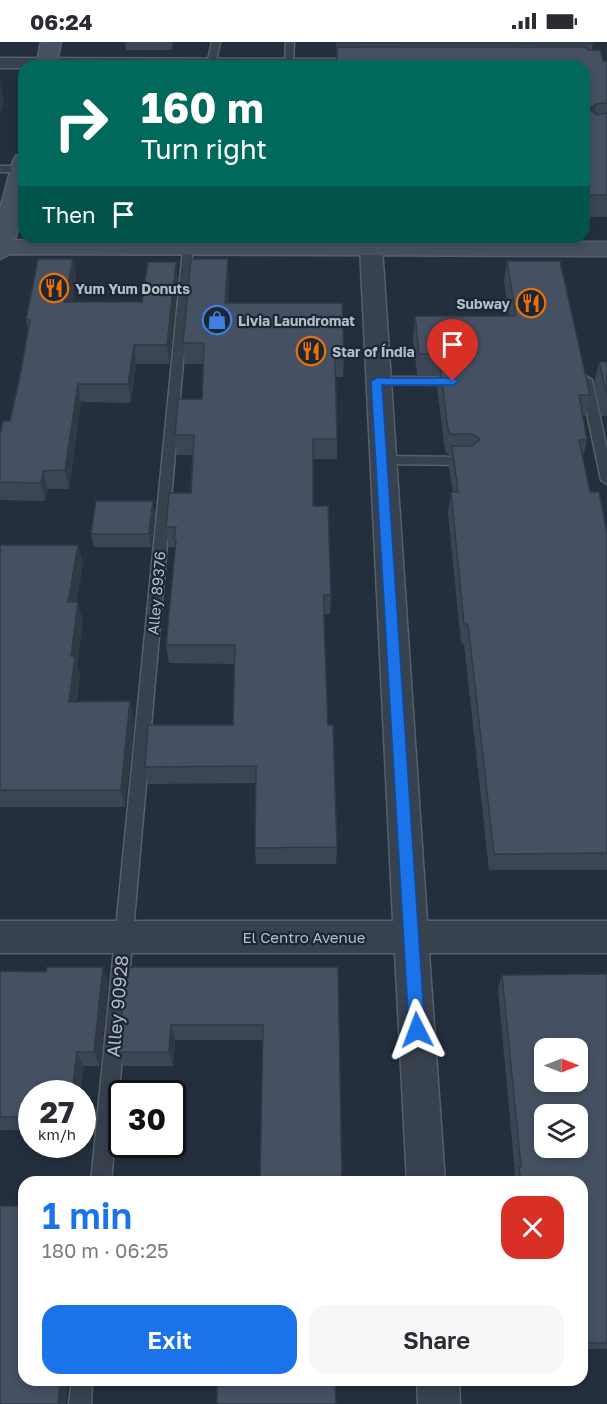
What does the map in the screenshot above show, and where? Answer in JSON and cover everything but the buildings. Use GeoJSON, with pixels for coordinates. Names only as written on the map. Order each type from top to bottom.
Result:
{"type":"FeatureCollection","features":[{"type":"Feature","properties":{"kind":"main road"},"geometry":{"type":"LineString","coordinates":[[47,60],[51,42]]}},
{"type":"Feature","properties":{"kind":"main road"},"geometry":{"type":"LineString","coordinates":[[15,166],[0,249],[188,249],[294,243]]}},
{"type":"Feature","properties":{"kind":"main road"},"geometry":{"type":"LineString","coordinates":[[324,243],[557,256],[607,249]]}},
{"type":"Feature","properties":{"kind":"street"},"geometry":{"type":"LineString","coordinates":[[0,63],[18,64]]}},
{"type":"Feature","properties":{"kind":"street"},"geometry":{"type":"LineString","coordinates":[[371,247],[381,460],[426,1176]]}},
{"type":"Feature","properties":{"kind":"street","name":"El Centro Avenue"},"geometry":{"type":"LineString","coordinates":[[0,937],[607,937]]}},
{"type":"Feature","properties":{"kind":"street"},"geometry":{"type":"LineString","coordinates":[[438,1386],[439,1404]]}},
{"type":"Feature","properties":{"kind":"lane"},"geometry":{"type":"LineString","coordinates":[[213,60],[216,42]]}},
{"type":"Feature","properties":{"kind":"lane"},"geometry":{"type":"LineString","coordinates":[[290,42],[290,60]]}},
{"type":"Feature","properties":{"kind":"lane","name":"Alley 89376"},"geometry":{"type":"LineString","coordinates":[[124,937],[188,249]]}},
{"type":"Feature","properties":{"kind":"lane"},"geometry":{"type":"LineString","coordinates":[[582,363],[607,480]]}},
{"type":"Feature","properties":{"kind":"lane"},"geometry":{"type":"LineString","coordinates":[[377,381],[463,381]]}},
{"type":"Feature","properties":{"kind":"lane"},"geometry":{"type":"LineString","coordinates":[[381,460],[469,461]]}},
{"type":"Feature","properties":{"kind":"lane","name":"Alley 90928"},"geometry":{"type":"LineString","coordinates":[[102,1176],[124,937]]}},
{"type":"Feature","properties":{"kind":"lane"},"geometry":{"type":"LineString","coordinates":[[80,1404],[82,1386]]}},
{"type":"Feature","properties":{"kind":"place","name":"Yum Yum Donuts"},"geometry":{"type":"Point","coordinates":[54,288]}},
{"type":"Feature","properties":{"kind":"place","name":"Subway"},"geometry":{"type":"Point","coordinates":[531,303]}},
{"type":"Feature","properties":{"kind":"place","name":"Livia Laundromat"},"geometry":{"type":"Point","coordinates":[217,320]}},
{"type":"Feature","properties":{"kind":"place","name":"Star of Índia"},"geometry":{"type":"Point","coordinates":[311,351]}},
{"type":"Feature","properties":{"kind":"route"},"geometry":{"type":"LineString","coordinates":[[417,1030],[377,381],[453,381]]}}]}
